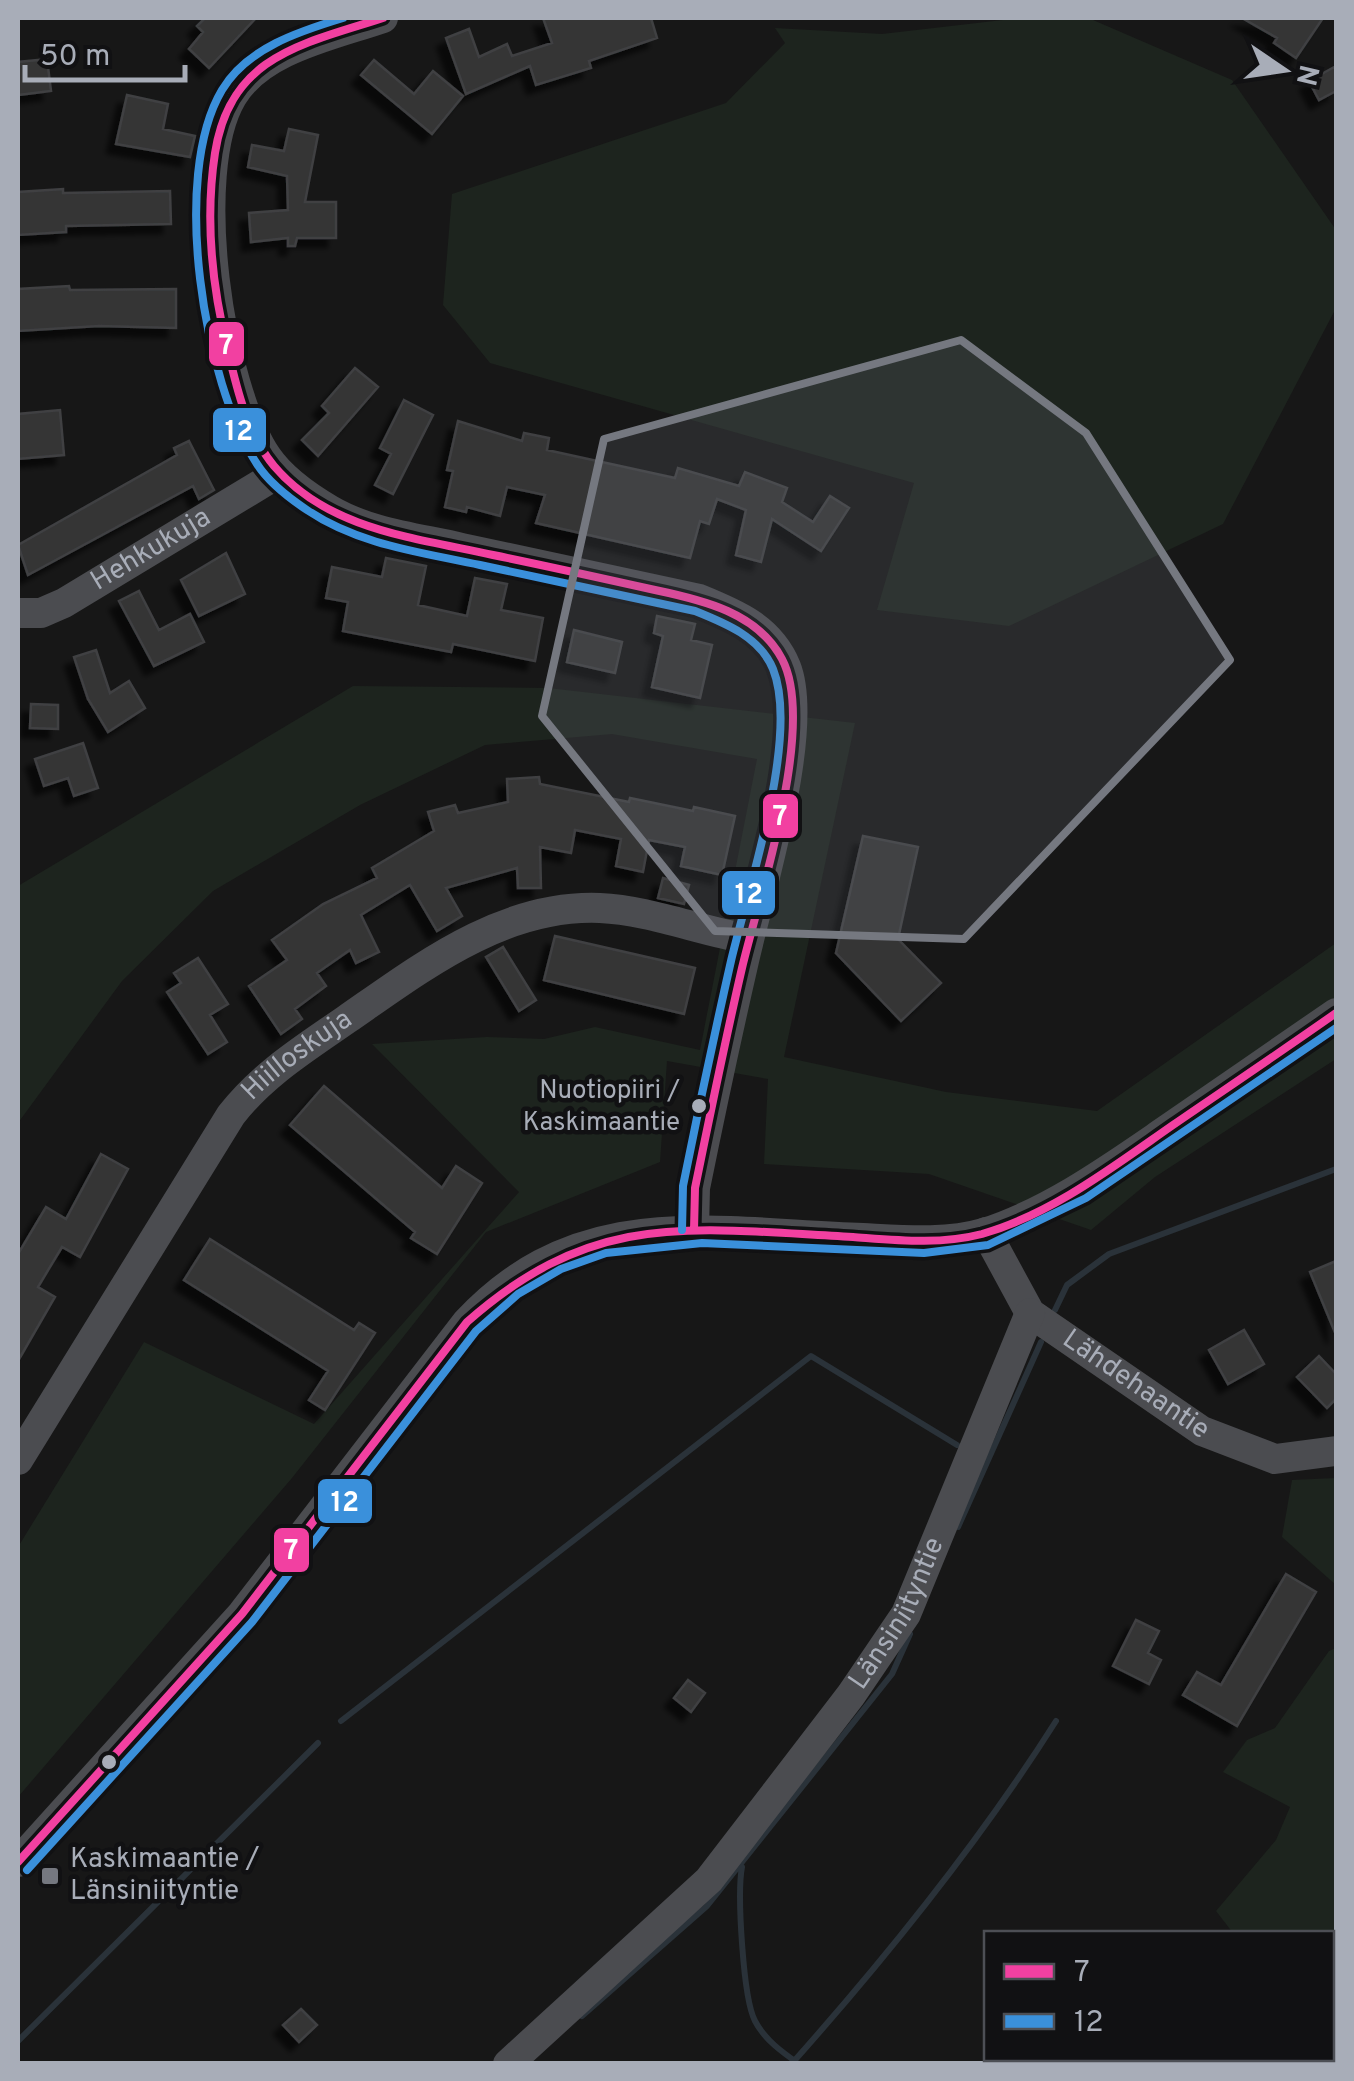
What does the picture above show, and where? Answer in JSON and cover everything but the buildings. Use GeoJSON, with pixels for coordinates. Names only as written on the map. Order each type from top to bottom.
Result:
{"type":"FeatureCollection","features":[{"type":"Feature","properties":{"kind":"street"},"geometry":{"type":"LineString","coordinates":[[383,18],[290,52],[252,72],[231,98],[210,184],[228,370],[240,405],[279,473],[332,511],[360,523],[699,599],[736,614],[764,633],[786,668],[793,710],[779,808],[695,1188],[694,1230]]}},
{"type":"Feature","properties":{"kind":"street","name":"Hehkukuja"},"geometry":{"type":"LineString","coordinates":[[18,613],[40,613],[64,604],[279,473]]}},
{"type":"Feature","properties":{"kind":"street","name":"Hiilloskuja"},"geometry":{"type":"LineString","coordinates":[[18,1460],[231,1116],[257,1082],[438,957],[537,914],[600,908],[748,939]]}},
{"type":"Feature","properties":{"kind":"street"},"geometry":{"type":"LineString","coordinates":[[18,1862],[242,1614],[466,1322],[498,1288],[541,1260],[584,1244],[633,1233],[694,1230],[899,1240],[986,1232],[1058,1199],[1128,1157],[1336,1013]]}},
{"type":"Feature","properties":{"kind":"street","name":"Lähdehaantie"},"geometry":{"type":"LineString","coordinates":[[986,1232],[1030,1313],[1202,1431],[1274,1459],[1336,1451]]}},
{"type":"Feature","properties":{"kind":"street","name":"Länsiniityntie"},"geometry":{"type":"LineString","coordinates":[[508,2064],[709,1880],[851,1695],[906,1614],[1030,1313]]}},
{"type":"Feature","properties":{"kind":"highlighted area"},"geometry":{"type":"Polygon","coordinates":[[[961,340],[1086,433],[1230,660],[964,939],[715,931],[542,716],[604,439],[961,340]]]}},
{"type":"Feature","properties":{"kind":"shaded area"},"geometry":{"type":"Polygon","coordinates":[[[1020,18],[1093,20],[1232,80],[1336,230],[1336,308],[1223,524],[1009,626],[877,610],[914,483],[490,363],[443,305],[452,194],[726,103],[785,43],[775,28],[882,34],[1020,18]]]}},
{"type":"Feature","properties":{"kind":"shaded area"},"geometry":{"type":"Polygon","coordinates":[[[353,686],[548,688],[855,723],[784,1057],[946,1092],[1097,1111],[1336,943],[1336,1059],[1155,1177],[1091,1230],[929,1174],[764,1164],[768,1079],[667,1061],[660,1162],[486,1232],[292,1478],[18,1797],[18,1547],[144,1342],[314,1424],[519,1192],[372,1044],[487,1037],[544,1039],[595,1027],[700,1050],[757,759],[612,734],[485,745],[360,805],[213,891],[122,981],[18,1123],[18,886],[353,686]]]}},
{"type":"Feature","properties":{"kind":"shaded area"},"geometry":{"type":"Polygon","coordinates":[[[1336,1478],[1336,1585],[1282,1537],[1292,1480],[1336,1478]]]}},
{"type":"Feature","properties":{"kind":"shaded area"},"geometry":{"type":"Polygon","coordinates":[[[1336,1648],[1336,1981],[1334,1931],[1231,1931],[1216,1911],[1276,1840],[1290,1807],[1223,1772],[1247,1740],[1275,1728],[1329,1651],[1336,1648]]]}},
{"type":"Feature","properties":{"kind":"waterway"},"geometry":{"type":"LineString","coordinates":[[1055,1310],[1067,1285],[1109,1254],[1336,1169]]}},
{"type":"Feature","properties":{"kind":"waterway"},"geometry":{"type":"LineString","coordinates":[[958,1527],[1041,1342]]}},
{"type":"Feature","properties":{"kind":"waterway"},"geometry":{"type":"LineString","coordinates":[[341,1721],[811,1356],[957,1445]]}},
{"type":"Feature","properties":{"kind":"waterway"},"geometry":{"type":"LineString","coordinates":[[582,2016],[707,1906],[892,1674],[910,1634]]}},
{"type":"Feature","properties":{"kind":"waterway"},"geometry":{"type":"LineString","coordinates":[[795,2060],[932,1896],[1056,1721]]}},
{"type":"Feature","properties":{"kind":"waterway"},"geometry":{"type":"LineString","coordinates":[[18,2041],[318,1743]]}},
{"type":"Feature","properties":{"kind":"waterway"},"geometry":{"type":"LineString","coordinates":[[742,1867],[742,1945],[751,2009],[764,2034],[799,2064]]}},
{"type":"Feature","properties":{"kind":"transit line","name":"12"},"geometry":{"type":"LineString","coordinates":[[343,18],[292,35],[245,63],[222,90],[206,128],[198,174],[200,279],[222,384],[257,464],[293,500],[348,532],[413,551],[695,611],[751,640],[773,669],[780,698],[776,772],[694,1130],[683,1186],[682,1230]]}},
{"type":"Feature","properties":{"kind":"transit line","name":"7"},"geometry":{"type":"LineString","coordinates":[[383,18],[325,36],[274,59],[236,95],[223,120],[215,153],[210,227],[222,327],[235,381],[250,426],[265,454],[296,488],[320,505],[404,536],[710,604],[759,630],[782,659],[791,688],[789,767],[695,1188],[694,1230]]}},
{"type":"Feature","properties":{"kind":"transit line","name":"7"},"geometry":{"type":"LineString","coordinates":[[18,1862],[242,1614],[467,1322],[514,1285],[559,1260],[604,1243],[648,1234],[743,1231],[918,1241],[982,1234],[1033,1214],[1082,1187],[1336,1013]]}},
{"type":"Feature","properties":{"kind":"transit line","name":"12"},"geometry":{"type":"LineString","coordinates":[[27,1870],[252,1622],[476,1331],[518,1294],[561,1269],[606,1253],[702,1243],[924,1253],[988,1245],[1086,1198],[1336,1028]]}},
{"type":"Feature","properties":{"kind":"place","name":"Nuotiopiiri / Kaskimaantie"},"geometry":{"type":"Point","coordinates":[699,1106]}},
{"type":"Feature","properties":{"kind":"place","name":"Kaskimaantie / Länsiniityntie"},"geometry":{"type":"Point","coordinates":[50,1876]}}]}
